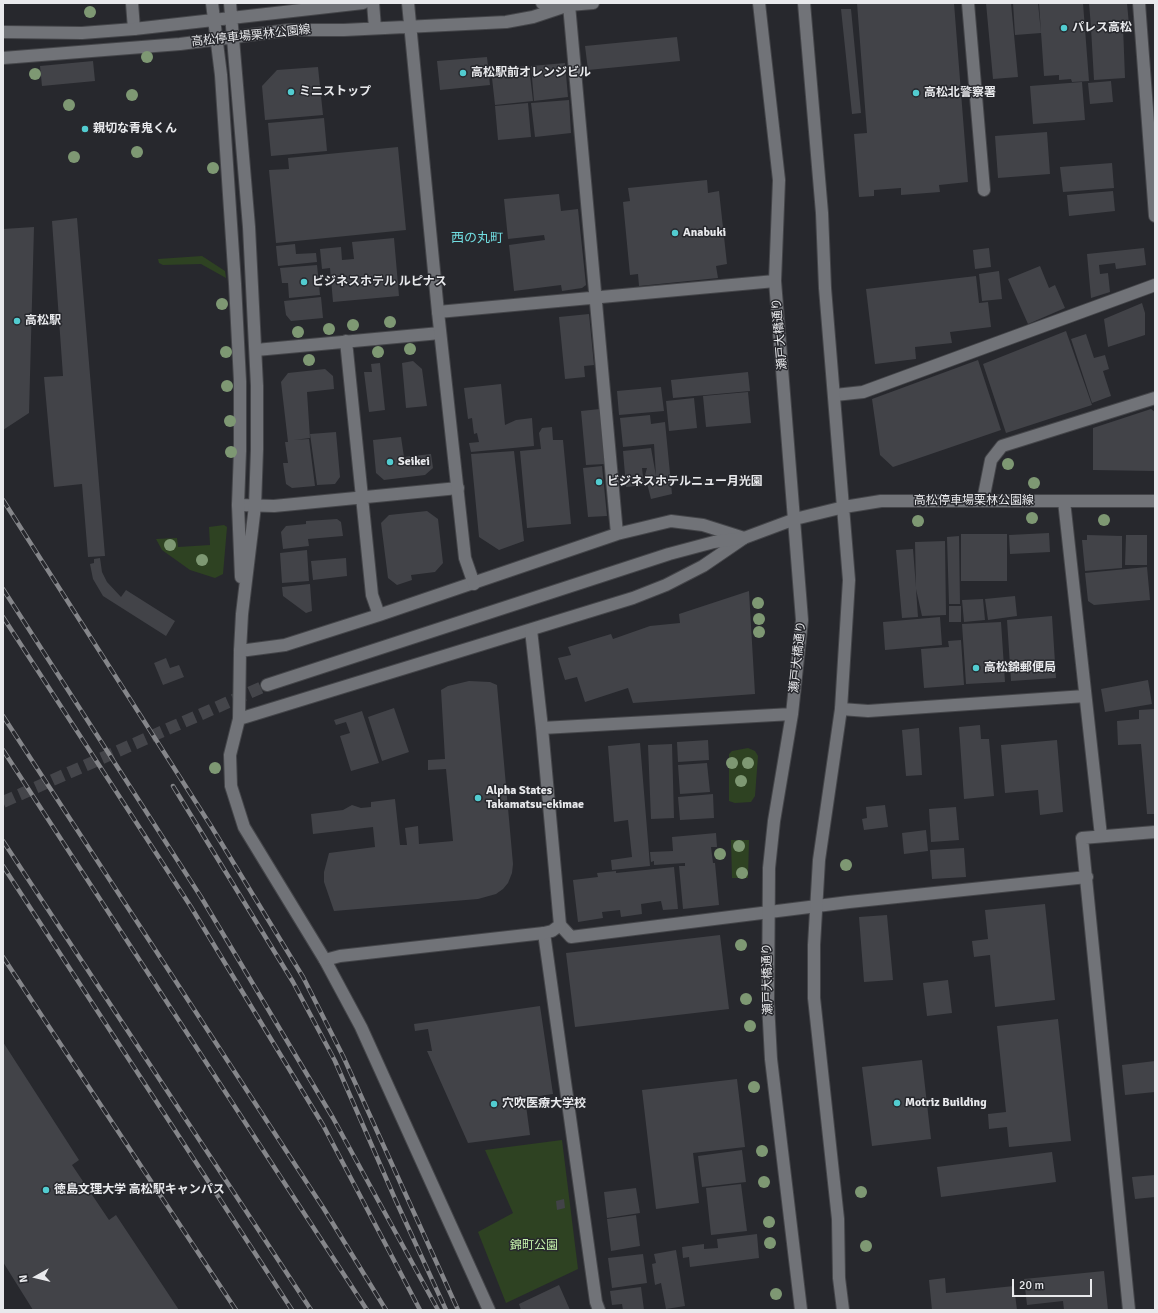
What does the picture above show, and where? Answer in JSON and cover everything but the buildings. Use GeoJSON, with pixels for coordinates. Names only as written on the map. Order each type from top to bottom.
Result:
{"type":"FeatureCollection","features":[{"type":"Feature","properties":{"kind":"street"},"geometry":{"type":"LineString","coordinates":[[132,3],[134,29]]}},
{"type":"Feature","properties":{"kind":"street"},"geometry":{"type":"LineString","coordinates":[[212,3],[221,75],[240,381],[238,505],[242,614]]}},
{"type":"Feature","properties":{"kind":"street"},"geometry":{"type":"LineString","coordinates":[[230,3],[256,350],[257,450],[255,506],[242,614],[239,719],[230,755],[231,786],[244,827],[325,960],[361,1027],[489,1310]]}},
{"type":"Feature","properties":{"kind":"street","name":"高松停車場栗林公園線"},"geometry":{"type":"LineString","coordinates":[[3,32],[82,33],[134,29],[363,3]]}},
{"type":"Feature","properties":{"kind":"street"},"geometry":{"type":"LineString","coordinates":[[373,3],[375,28]]}},
{"type":"Feature","properties":{"kind":"street"},"geometry":{"type":"LineString","coordinates":[[408,3],[440,333],[465,558],[474,584]]}},
{"type":"Feature","properties":{"kind":"street","name":"高松停車場栗林公園線"},"geometry":{"type":"LineString","coordinates":[[542,3],[569,5],[593,3]]}},
{"type":"Feature","properties":{"kind":"street","name":"瀬戸大橋通り"},"geometry":{"type":"LineString","coordinates":[[759,3],[779,180],[775,281],[802,620],[792,714],[774,821],[769,868],[768,913],[768,1003],[771,1059],[801,1310]]}},
{"type":"Feature","properties":{"kind":"street"},"geometry":{"type":"LineString","coordinates":[[804,3],[822,214],[825,288],[835,395],[849,580],[841,709],[819,860],[814,945],[814,998],[838,1219],[839,1278],[843,1310]]}},
{"type":"Feature","properties":{"kind":"street"},"geometry":{"type":"LineString","coordinates":[[968,3],[984,190]]}},
{"type":"Feature","properties":{"kind":"street"},"geometry":{"type":"LineString","coordinates":[[1139,3],[1155,216]]}},
{"type":"Feature","properties":{"kind":"street"},"geometry":{"type":"LineString","coordinates":[[569,5],[617,534]]}},
{"type":"Feature","properties":{"kind":"street","name":"高松停車場栗林公園線"},"geometry":{"type":"LineString","coordinates":[[3,58],[217,39],[289,30],[506,22],[533,18],[569,5]]}},
{"type":"Feature","properties":{"kind":"street"},"geometry":{"type":"LineString","coordinates":[[438,312],[775,281]]}},
{"type":"Feature","properties":{"kind":"street"},"geometry":{"type":"LineString","coordinates":[[835,395],[863,392],[1155,285]]}},
{"type":"Feature","properties":{"kind":"street"},"geometry":{"type":"LineString","coordinates":[[256,350],[440,333]]}},
{"type":"Feature","properties":{"kind":"street"},"geometry":{"type":"LineString","coordinates":[[346,341],[372,595],[379,615]]}},
{"type":"Feature","properties":{"kind":"street"},"geometry":{"type":"LineString","coordinates":[[983,500],[991,460],[1002,446],[1155,398]]}},
{"type":"Feature","properties":{"kind":"street"},"geometry":{"type":"LineString","coordinates":[[238,505],[274,506],[458,488]]}},
{"type":"Feature","properties":{"kind":"street"},"geometry":{"type":"LineString","coordinates":[[1064,500],[1102,836]]}},
{"type":"Feature","properties":{"kind":"street","name":"高松停車場栗林公園線"},"geometry":{"type":"LineString","coordinates":[[744,538],[795,519],[844,507],[881,501],[1064,500],[1155,502]]}},
{"type":"Feature","properties":{"kind":"street"},"geometry":{"type":"LineString","coordinates":[[240,651],[285,645],[474,584],[617,534],[671,521],[703,525],[744,538]]}},
{"type":"Feature","properties":{"kind":"street"},"geometry":{"type":"LineString","coordinates":[[239,719],[633,598],[666,585],[704,566],[744,538]]}},
{"type":"Feature","properties":{"kind":"street"},"geometry":{"type":"LineString","coordinates":[[267,686],[669,554],[714,542],[744,538]]}},
{"type":"Feature","properties":{"kind":"street"},"geometry":{"type":"LineString","coordinates":[[531,630],[542,728],[560,925],[571,937],[817,906],[1087,877]]}},
{"type":"Feature","properties":{"kind":"street"},"geometry":{"type":"LineString","coordinates":[[841,709],[868,711],[1085,696]]}},
{"type":"Feature","properties":{"kind":"street"},"geometry":{"type":"LineString","coordinates":[[542,728],[792,714]]}},
{"type":"Feature","properties":{"kind":"street"},"geometry":{"type":"LineString","coordinates":[[1129,1310],[1082,838],[1155,832]]}},
{"type":"Feature","properties":{"kind":"street"},"geometry":{"type":"LineString","coordinates":[[325,960],[340,956],[544,933],[552,931],[560,925]]}},
{"type":"Feature","properties":{"kind":"street"},"geometry":{"type":"LineString","coordinates":[[544,933],[596,1302],[599,1310]]}},
{"type":"Feature","properties":{"kind":"green space"},"geometry":{"type":"Polygon","coordinates":[[[202,256],[225,271],[226,278],[201,264],[163,265],[159,263],[158,259],[202,256]]]}},
{"type":"Feature","properties":{"kind":"green space"},"geometry":{"type":"Polygon","coordinates":[[[224,525],[227,527],[223,574],[215,578],[190,570],[162,550],[156,539],[177,538],[178,547],[210,545],[209,527],[224,525]]]}},
{"type":"Feature","properties":{"kind":"green space"},"geometry":{"type":"Polygon","coordinates":[[[748,748],[755,751],[758,756],[755,796],[751,802],[735,803],[729,801],[729,754],[732,751],[748,748]]]}},
{"type":"Feature","properties":{"kind":"green space"},"geometry":{"type":"Polygon","coordinates":[[[731,840],[749,840],[748,878],[732,878],[731,840]]]}},
{"type":"Feature","properties":{"kind":"green space","name":"錦町公園"},"geometry":{"type":"Polygon","coordinates":[[[562,1140],[578,1269],[506,1303],[478,1232],[513,1213],[485,1150],[562,1140]]]}},
{"type":"Feature","properties":{"kind":"tunnel"},"geometry":{"type":"LineString","coordinates":[[3,802],[267,685]]}},
{"type":"Feature","properties":{"kind":"railway"},"geometry":{"type":"LineString","coordinates":[[3,500],[211,826],[303,977],[343,1056],[458,1310]]}},
{"type":"Feature","properties":{"kind":"railway"},"geometry":{"type":"LineString","coordinates":[[3,589],[201,897],[333,1118],[438,1310]]}},
{"type":"Feature","properties":{"kind":"railway"},"geometry":{"type":"LineString","coordinates":[[3,617],[191,907],[323,1125],[420,1310]]}},
{"type":"Feature","properties":{"kind":"railway"},"geometry":{"type":"LineString","coordinates":[[3,716],[324,1209],[386,1310]]}},
{"type":"Feature","properties":{"kind":"railway"},"geometry":{"type":"LineString","coordinates":[[3,750],[367,1310]]}},
{"type":"Feature","properties":{"kind":"railway"},"geometry":{"type":"LineString","coordinates":[[173,786],[293,982],[335,1061],[396,1201],[446,1310]]}},
{"type":"Feature","properties":{"kind":"railway"},"geometry":{"type":"LineString","coordinates":[[3,841],[311,1310]]}},
{"type":"Feature","properties":{"kind":"railway"},"geometry":{"type":"LineString","coordinates":[[3,866],[292,1310]]}},
{"type":"Feature","properties":{"kind":"railway"},"geometry":{"type":"LineString","coordinates":[[3,957],[236,1310]]}},
{"type":"Feature","properties":{"kind":"place","name":"パレス高松"},"geometry":{"type":"Point","coordinates":[1064,28]}},
{"type":"Feature","properties":{"kind":"place","name":"高松駅前オレンジビル"},"geometry":{"type":"Point","coordinates":[463,73]}},
{"type":"Feature","properties":{"kind":"place","name":"ミニストップ"},"geometry":{"type":"Point","coordinates":[291,92]}},
{"type":"Feature","properties":{"kind":"place","name":"高松北警察署"},"geometry":{"type":"Point","coordinates":[916,93]}},
{"type":"Feature","properties":{"kind":"place","name":"親切な青鬼くん"},"geometry":{"type":"Point","coordinates":[85,129]}},
{"type":"Feature","properties":{"kind":"place","name":"Anabuki"},"geometry":{"type":"Point","coordinates":[675,233]}},
{"type":"Feature","properties":{"kind":"place","name":"ビジネスホテル ルピナス"},"geometry":{"type":"Point","coordinates":[304,282]}},
{"type":"Feature","properties":{"kind":"place","name":"高松駅"},"geometry":{"type":"Point","coordinates":[17,321]}},
{"type":"Feature","properties":{"kind":"place","name":"Seikei"},"geometry":{"type":"Point","coordinates":[390,462]}},
{"type":"Feature","properties":{"kind":"place","name":"ビジネスホテルニュー月光園"},"geometry":{"type":"Point","coordinates":[599,482]}},
{"type":"Feature","properties":{"kind":"place","name":"高松錦郵便局"},"geometry":{"type":"Point","coordinates":[976,668]}},
{"type":"Feature","properties":{"kind":"place","name":"Alpha States Takamatsu-ekimae"},"geometry":{"type":"Point","coordinates":[478,798]}},
{"type":"Feature","properties":{"kind":"place","name":"Motriz Building"},"geometry":{"type":"Point","coordinates":[897,1103]}},
{"type":"Feature","properties":{"kind":"place","name":"穴吹医療大学校"},"geometry":{"type":"Point","coordinates":[494,1104]}},
{"type":"Feature","properties":{"kind":"place","name":"徳島文理大学 高松駅キャンパス"},"geometry":{"type":"Point","coordinates":[46,1190]}},
{"type":"Feature","properties":{"kind":"district","name":"西の丸町"},"geometry":{"type":"Point","coordinates":[477,239]}}]}
